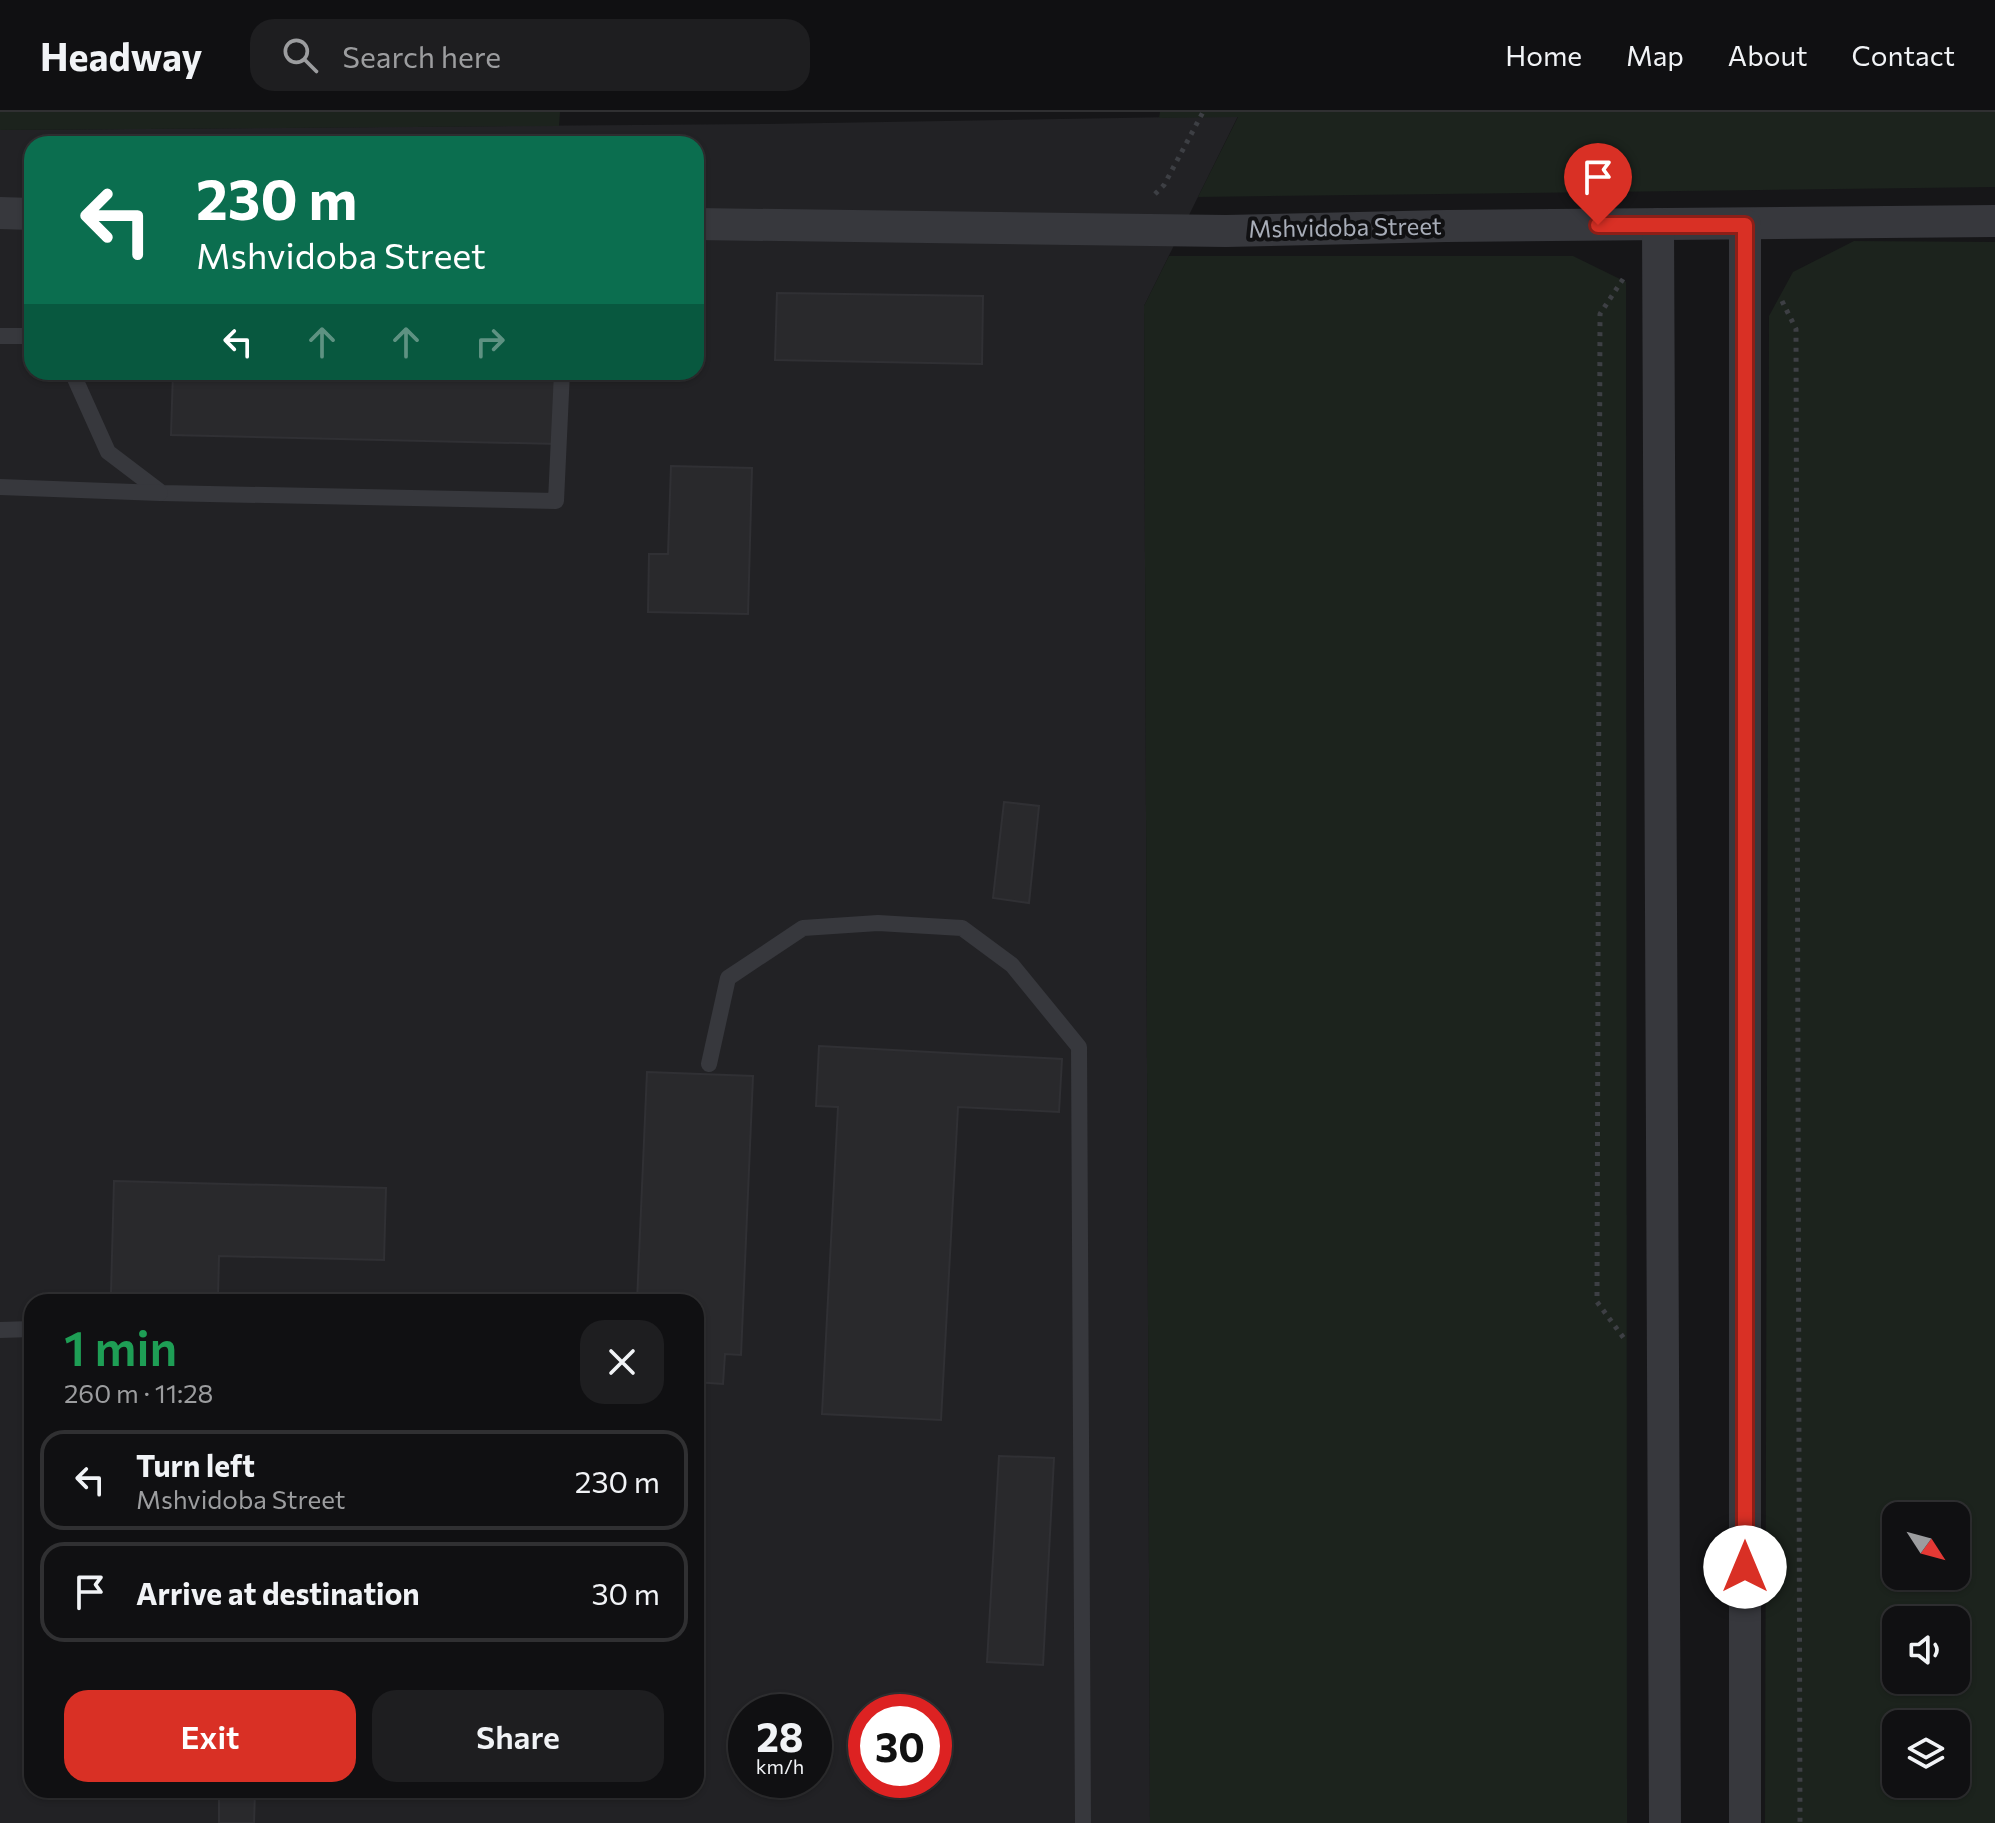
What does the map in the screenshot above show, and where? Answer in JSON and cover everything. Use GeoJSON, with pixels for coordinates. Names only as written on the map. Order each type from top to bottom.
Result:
{"type":"FeatureCollection","features":[{"type":"Feature","properties":{"kind":"street"},"geometry":{"type":"LineString","coordinates":[[0,213],[24,214]]}},
{"type":"Feature","properties":{"kind":"street","name":"Mshvidoba Street"},"geometry":{"type":"LineString","coordinates":[[704,224],[1226,231],[1995,221]]}},
{"type":"Feature","properties":{"kind":"street"},"geometry":{"type":"LineString","coordinates":[[1658,224],[1665,1823]]}},
{"type":"Feature","properties":{"kind":"street"},"geometry":{"type":"LineString","coordinates":[[1745,225],[1745,1823]]}},
{"type":"Feature","properties":{"kind":"lane"},"geometry":{"type":"LineString","coordinates":[[0,336],[24,336]]}},
{"type":"Feature","properties":{"kind":"lane"},"geometry":{"type":"LineString","coordinates":[[76,380],[108,452],[162,493]]}},
{"type":"Feature","properties":{"kind":"lane"},"geometry":{"type":"LineString","coordinates":[[0,487],[556,501],[562,380]]}},
{"type":"Feature","properties":{"kind":"lane"},"geometry":{"type":"LineString","coordinates":[[709,1064],[728,978],[803,928],[878,923],[962,928],[1012,965],[1079,1047],[1083,1823]]}},
{"type":"Feature","properties":{"kind":"lane"},"geometry":{"type":"LineString","coordinates":[[0,1330],[24,1329]]}},
{"type":"Feature","properties":{"kind":"path"},"geometry":{"type":"LineString","coordinates":[[1124,230],[1164,185],[1203,112]]}},
{"type":"Feature","properties":{"kind":"path"},"geometry":{"type":"LineString","coordinates":[[1625,276],[1600,314],[1597,1302],[1663,1391]]}},
{"type":"Feature","properties":{"kind":"path"},"geometry":{"type":"LineString","coordinates":[[1777,290],[1796,329],[1800,1823]]}},
{"type":"Feature","properties":{"kind":"shaded area"},"geometry":{"type":"Polygon","coordinates":[[[0,112],[560,112],[559,126],[0,130],[0,112]]]}},
{"type":"Feature","properties":{"kind":"shaded area"},"geometry":{"type":"Polygon","coordinates":[[[1160,112],[1995,112],[1995,187],[1198,197],[1238,117],[1159,118],[1160,112]]]}},
{"type":"Feature","properties":{"kind":"shaded area"},"geometry":{"type":"Polygon","coordinates":[[[1238,116],[1144,306],[1150,1823],[0,1823],[0,130],[766,124],[1238,116]]]}},
{"type":"Feature","properties":{"kind":"shaded area"},"geometry":{"type":"Polygon","coordinates":[[[1854,241],[1995,242],[1995,1823],[1765,1823],[1769,316],[1793,272],[1854,241]]]}},
{"type":"Feature","properties":{"kind":"shaded area"},"geometry":{"type":"Polygon","coordinates":[[[1169,256],[1573,256],[1626,282],[1627,1823],[1150,1823],[1144,306],[1169,256]]]}},
{"type":"Feature","properties":{"kind":"building"},"geometry":{"type":"Polygon","coordinates":[[[777,293],[983,296],[982,364],[775,360],[777,293]]]}},
{"type":"Feature","properties":{"kind":"building"},"geometry":{"type":"Polygon","coordinates":[[[173,380],[560,380],[558,444],[171,435],[173,380]]]}},
{"type":"Feature","properties":{"kind":"building"},"geometry":{"type":"Polygon","coordinates":[[[671,466],[752,468],[748,614],[648,612],[649,554],[668,554],[671,466]]]}},
{"type":"Feature","properties":{"kind":"building"},"geometry":{"type":"Polygon","coordinates":[[[1004,802],[1039,806],[1029,903],[993,898],[1004,802]]]}},
{"type":"Feature","properties":{"kind":"building"},"geometry":{"type":"Polygon","coordinates":[[[819,1046],[1062,1059],[1059,1112],[958,1107],[941,1420],[822,1414],[838,1107],[816,1106],[819,1046]]]}},
{"type":"Feature","properties":{"kind":"building"},"geometry":{"type":"Polygon","coordinates":[[[647,1072],[753,1076],[741,1355],[725,1354],[723,1384],[704,1383],[704,1294],[637,1294],[647,1072]]]}},
{"type":"Feature","properties":{"kind":"building"},"geometry":{"type":"Polygon","coordinates":[[[114,1181],[386,1188],[384,1260],[219,1256],[218,1294],[111,1293],[114,1181]]]}},
{"type":"Feature","properties":{"kind":"building"},"geometry":{"type":"Polygon","coordinates":[[[999,1456],[1054,1458],[1043,1665],[987,1662],[999,1456]]]}},
{"type":"Feature","properties":{"kind":"building"},"geometry":{"type":"Polygon","coordinates":[[[219,1798],[255,1798],[254,1823],[219,1823],[219,1798]]]}},
{"type":"Feature","properties":{"kind":"route"},"geometry":{"type":"LineString","coordinates":[[1598,225],[1745,225],[1745,1567]]}}]}
